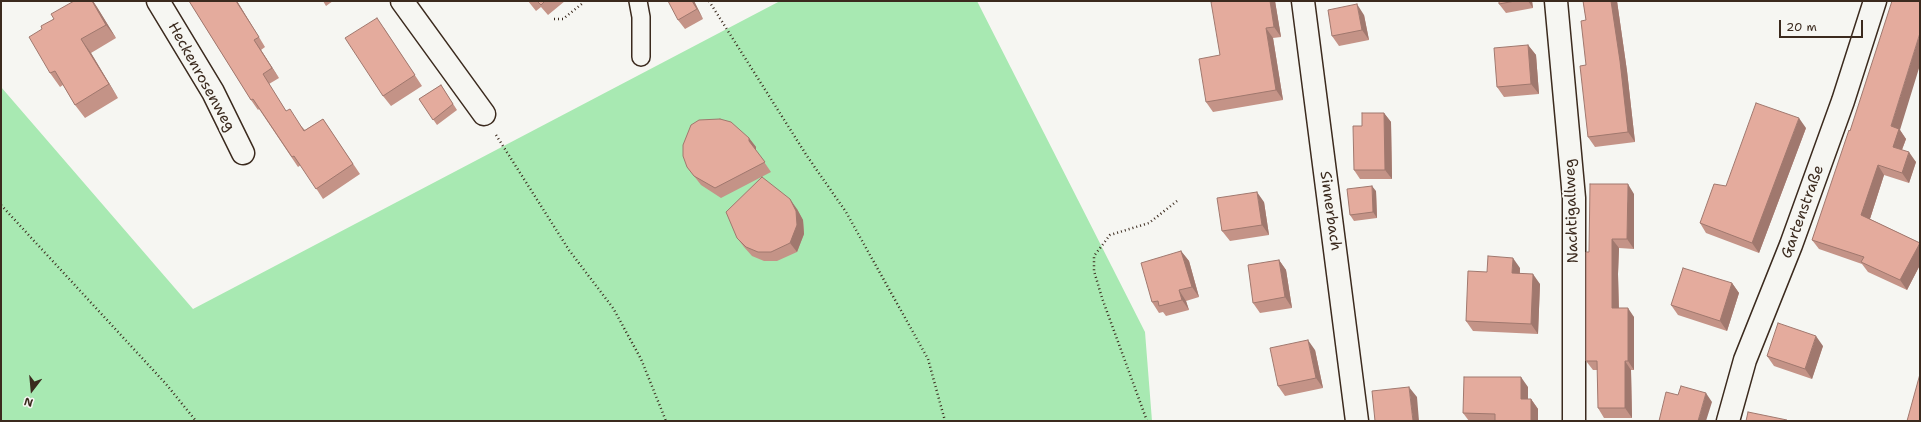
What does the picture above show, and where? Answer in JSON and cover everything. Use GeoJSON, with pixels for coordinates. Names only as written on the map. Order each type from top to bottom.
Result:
{"type":"FeatureCollection","features":[{"type":"Feature","properties":{"kind":"street","name":"Heckenrosenweg"},"geometry":{"type":"LineString","coordinates":[[158,1],[213,92],[243,153]]}},
{"type":"Feature","properties":{"kind":"street"},"geometry":{"type":"LineString","coordinates":[[402,1],[484,114]]}},
{"type":"Feature","properties":{"kind":"street","name":"Sinnerbach"},"geometry":{"type":"LineString","coordinates":[[1303,1],[1357,421]]}},
{"type":"Feature","properties":{"kind":"street","name":"Nachtigallweg"},"geometry":{"type":"LineString","coordinates":[[1556,1],[1574,198],[1574,421]]}},
{"type":"Feature","properties":{"kind":"street","name":"Gartenstraße"},"geometry":{"type":"LineString","coordinates":[[1728,421],[1745,360],[1791,245],[1844,101],[1875,1]]}},
{"type":"Feature","properties":{"kind":"lane"},"geometry":{"type":"LineString","coordinates":[[638,1],[641,17],[641,57]]}},
{"type":"Feature","properties":{"kind":"path"},"geometry":{"type":"LineString","coordinates":[[709,1],[807,156],[846,212],[892,293],[928,359],[945,421]]}},
{"type":"Feature","properties":{"kind":"path"},"geometry":{"type":"LineString","coordinates":[[554,20],[563,19],[583,3]]}},
{"type":"Feature","properties":{"kind":"path"},"geometry":{"type":"LineString","coordinates":[[484,114],[569,250],[613,308],[641,359],[666,421]]}},
{"type":"Feature","properties":{"kind":"path"},"geometry":{"type":"LineString","coordinates":[[1147,421],[1102,298],[1094,271],[1094,256],[1110,235],[1149,223],[1176,201]]}},
{"type":"Feature","properties":{"kind":"path"},"geometry":{"type":"LineString","coordinates":[[1,205],[166,384],[196,421]]}},
{"type":"Feature","properties":{"kind":"green space"},"geometry":{"type":"Polygon","coordinates":[[[780,1],[977,1],[1145,332],[1152,421],[1,421],[1,87],[193,309],[780,1]]]}},
{"type":"Feature","properties":{"kind":"building"},"geometry":{"type":"Polygon","coordinates":[[[74,1],[92,1],[106,25],[81,39],[109,84],[75,105],[55,71],[50,73],[29,37],[42,29],[41,26],[54,19],[51,14],[74,1]]]}},
{"type":"Feature","properties":{"kind":"building"},"geometry":{"type":"Polygon","coordinates":[[[189,1],[236,1],[259,37],[254,40],[272,68],[263,74],[286,111],[290,109],[304,131],[323,119],[353,164],[316,189],[294,156],[292,157],[253,99],[251,100],[189,1]]]}},
{"type":"Feature","properties":{"kind":"building"},"geometry":{"type":"Polygon","coordinates":[[[537,1],[545,1],[541,5],[537,1]]]}},
{"type":"Feature","properties":{"kind":"building"},"geometry":{"type":"Polygon","coordinates":[[[668,1],[692,1],[697,9],[678,20],[668,1]]]}},
{"type":"Feature","properties":{"kind":"building"},"geometry":{"type":"Polygon","coordinates":[[[1270,1],[1274,27],[1266,28],[1276,90],[1206,102],[1199,59],[1220,55],[1211,2],[1270,1]]]}},
{"type":"Feature","properties":{"kind":"building"},"geometry":{"type":"Polygon","coordinates":[[[1499,1],[1515,1],[1499,4],[1499,1]]]}},
{"type":"Feature","properties":{"kind":"building"},"geometry":{"type":"Polygon","coordinates":[[[1583,1],[1611,1],[1620,61],[1628,132],[1588,137],[1580,66],[1586,65],[1581,21],[1586,20],[1583,1]]]}},
{"type":"Feature","properties":{"kind":"building"},"geometry":{"type":"Polygon","coordinates":[[[1892,1],[1920,1],[1920,33],[1891,126],[1899,129],[1893,147],[1909,152],[1902,173],[1878,165],[1861,215],[1920,243],[1900,280],[1861,262],[1864,257],[1812,240],[1849,130],[1850,131],[1892,1]]]}},
{"type":"Feature","properties":{"kind":"building"},"geometry":{"type":"Polygon","coordinates":[[[1357,4],[1362,30],[1332,36],[1328,10],[1357,4]]]}},
{"type":"Feature","properties":{"kind":"building"},"geometry":{"type":"Polygon","coordinates":[[[377,18],[415,75],[383,96],[345,38],[377,18]]]}},
{"type":"Feature","properties":{"kind":"building"},"geometry":{"type":"Polygon","coordinates":[[[1528,45],[1531,84],[1497,87],[1494,48],[1528,45]]]}},
{"type":"Feature","properties":{"kind":"building"},"geometry":{"type":"Polygon","coordinates":[[[441,85],[453,104],[433,120],[419,99],[441,85]]]}},
{"type":"Feature","properties":{"kind":"building"},"geometry":{"type":"Polygon","coordinates":[[[1756,103],[1799,118],[1752,243],[1700,223],[1714,184],[1726,186],[1756,103]]]}},
{"type":"Feature","properties":{"kind":"building"},"geometry":{"type":"Polygon","coordinates":[[[1362,113],[1384,113],[1385,170],[1354,170],[1353,126],[1362,126],[1362,113]]]}},
{"type":"Feature","properties":{"kind":"building"},"geometry":{"type":"Polygon","coordinates":[[[720,119],[731,122],[749,138],[749,141],[765,162],[715,188],[694,176],[687,167],[683,156],[683,145],[691,125],[699,120],[720,119]]]}},
{"type":"Feature","properties":{"kind":"building"},"geometry":{"type":"Polygon","coordinates":[[[762,177],[790,199],[796,211],[797,225],[790,243],[771,252],[758,252],[746,247],[737,238],[726,212],[762,177]]]}},
{"type":"Feature","properties":{"kind":"building"},"geometry":{"type":"Polygon","coordinates":[[[1590,184],[1628,184],[1627,239],[1612,239],[1612,308],[1628,308],[1628,361],[1625,361],[1625,408],[1598,408],[1597,361],[1586,361],[1586,252],[1589,252],[1590,184]]]}},
{"type":"Feature","properties":{"kind":"building"},"geometry":{"type":"Polygon","coordinates":[[[1372,186],[1373,212],[1350,215],[1347,189],[1372,186]]]}},
{"type":"Feature","properties":{"kind":"building"},"geometry":{"type":"Polygon","coordinates":[[[1257,192],[1262,225],[1222,231],[1217,198],[1257,192]]]}},
{"type":"Feature","properties":{"kind":"building"},"geometry":{"type":"Polygon","coordinates":[[[1181,251],[1192,287],[1179,290],[1182,300],[1159,306],[1158,301],[1152,302],[1141,263],[1181,251]]]}},
{"type":"Feature","properties":{"kind":"building"},"geometry":{"type":"Polygon","coordinates":[[[1488,256],[1513,258],[1512,273],[1533,274],[1531,324],[1466,321],[1468,271],[1487,272],[1488,256]]]}},
{"type":"Feature","properties":{"kind":"building"},"geometry":{"type":"Polygon","coordinates":[[[1279,260],[1285,297],[1253,303],[1248,265],[1279,260]]]}},
{"type":"Feature","properties":{"kind":"building"},"geometry":{"type":"Polygon","coordinates":[[[1683,268],[1732,283],[1720,321],[1671,305],[1683,268]]]}},
{"type":"Feature","properties":{"kind":"building"},"geometry":{"type":"Polygon","coordinates":[[[1778,323],[1816,336],[1805,369],[1767,356],[1778,323]]]}},
{"type":"Feature","properties":{"kind":"building"},"geometry":{"type":"Polygon","coordinates":[[[1308,340],[1316,378],[1278,386],[1270,348],[1308,340]]]}},
{"type":"Feature","properties":{"kind":"building"},"geometry":{"type":"Polygon","coordinates":[[[1920,374],[1920,421],[1907,421],[1920,374]]]}},
{"type":"Feature","properties":{"kind":"building"},"geometry":{"type":"Polygon","coordinates":[[[1464,377],[1521,377],[1521,399],[1531,399],[1531,421],[1495,421],[1495,414],[1463,413],[1464,377]]]}},
{"type":"Feature","properties":{"kind":"building"},"geometry":{"type":"Polygon","coordinates":[[[1681,386],[1706,393],[1698,421],[1659,421],[1666,392],[1678,395],[1681,386]]]}},
{"type":"Feature","properties":{"kind":"building"},"geometry":{"type":"Polygon","coordinates":[[[1409,387],[1413,421],[1375,421],[1372,391],[1409,387]]]}},
{"type":"Feature","properties":{"kind":"building"},"geometry":{"type":"Polygon","coordinates":[[[1748,412],[1787,420],[1787,421],[1746,421],[1748,412]]]}}]}
